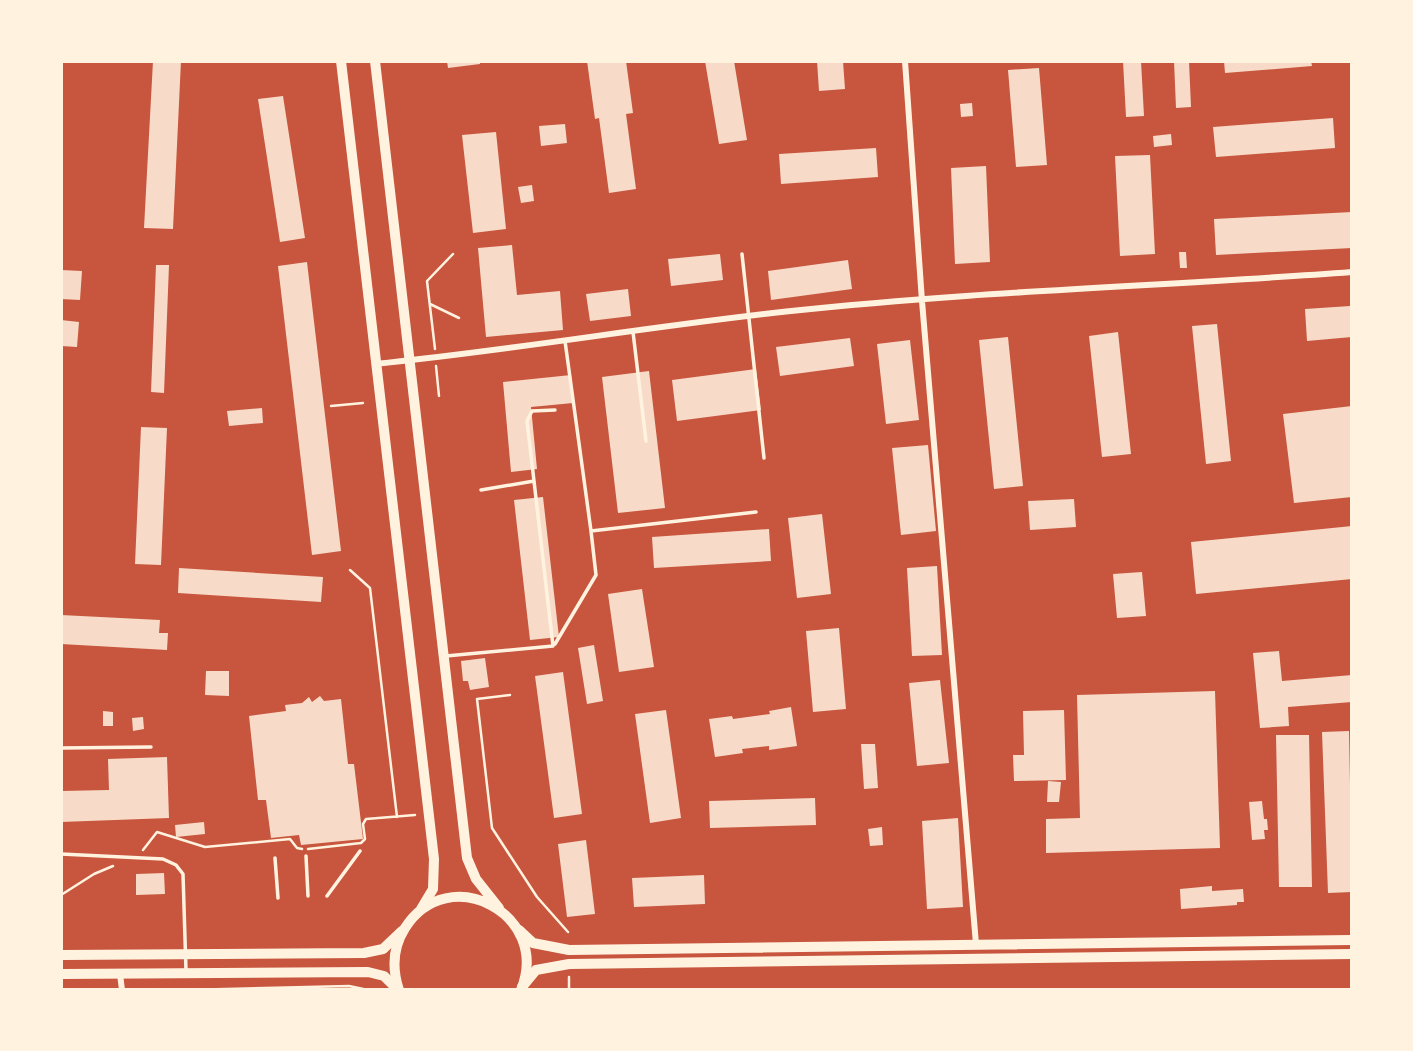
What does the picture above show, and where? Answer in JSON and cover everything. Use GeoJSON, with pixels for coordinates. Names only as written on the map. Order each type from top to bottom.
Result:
{"type":"FeatureCollection","features":[{"type":"Feature","properties":{"kind":"main road"},"geometry":{"type":"LineString","coordinates":[[61,955],[372,953],[388,946],[421,909],[433,889],[434,859],[341,61]]}},
{"type":"Feature","properties":{"kind":"main road"},"geometry":{"type":"LineString","coordinates":[[375,61],[469,865],[481,887],[533,943],[569,950],[1352,940]]}},
{"type":"Feature","properties":{"kind":"main road"},"geometry":{"type":"LineString","coordinates":[[421,909],[444,899],[460,897],[476,899],[499,908]]}},
{"type":"Feature","properties":{"kind":"main road"},"geometry":{"type":"LineString","coordinates":[[398,990],[396,952],[407,926]]}},
{"type":"Feature","properties":{"kind":"main road"},"geometry":{"type":"LineString","coordinates":[[517,928],[526,954],[522,989]]}},
{"type":"Feature","properties":{"kind":"main road"},"geometry":{"type":"LineString","coordinates":[[976,944],[977,959]]}},
{"type":"Feature","properties":{"kind":"main road"},"geometry":{"type":"LineString","coordinates":[[522,989],[536,970],[569,964],[1352,954]]}},
{"type":"Feature","properties":{"kind":"main road"},"geometry":{"type":"LineString","coordinates":[[61,974],[374,972],[388,978],[398,990]]}},
{"type":"Feature","properties":{"kind":"street"},"geometry":{"type":"LineString","coordinates":[[905,61],[922,301],[976,944]]}},
{"type":"Feature","properties":{"kind":"street"},"geometry":{"type":"LineString","coordinates":[[375,364],[749,317],[922,301],[1352,272]]}},
{"type":"Feature","properties":{"kind":"street"},"geometry":{"type":"LineString","coordinates":[[120,974],[122,990]]}},
{"type":"Feature","properties":{"kind":"lane"},"geometry":{"type":"LineString","coordinates":[[742,254],[764,458]]}},
{"type":"Feature","properties":{"kind":"lane"},"geometry":{"type":"LineString","coordinates":[[633,332],[646,440]]}},
{"type":"Feature","properties":{"kind":"lane"},"geometry":{"type":"LineString","coordinates":[[554,646],[596,575],[565,341]]}},
{"type":"Feature","properties":{"kind":"lane"},"geometry":{"type":"LineString","coordinates":[[554,646],[527,421],[532,411],[555,410]]}},
{"type":"Feature","properties":{"kind":"lane"},"geometry":{"type":"LineString","coordinates":[[481,489],[534,481]]}},
{"type":"Feature","properties":{"kind":"lane"},"geometry":{"type":"LineString","coordinates":[[591,531],[756,512]]}},
{"type":"Feature","properties":{"kind":"lane"},"geometry":{"type":"LineString","coordinates":[[444,656],[554,646]]}},
{"type":"Feature","properties":{"kind":"lane"},"geometry":{"type":"LineString","coordinates":[[61,748],[151,747]]}},
{"type":"Feature","properties":{"kind":"lane"},"geometry":{"type":"LineString","coordinates":[[327,896],[360,851]]}},
{"type":"Feature","properties":{"kind":"lane"},"geometry":{"type":"LineString","coordinates":[[61,854],[152,857],[168,860],[176,865],[183,874],[186,973]]}},
{"type":"Feature","properties":{"kind":"lane"},"geometry":{"type":"LineString","coordinates":[[306,856],[307,897]]}},
{"type":"Feature","properties":{"kind":"lane"},"geometry":{"type":"LineString","coordinates":[[275,858],[278,898]]}},
{"type":"Feature","properties":{"kind":"path"},"geometry":{"type":"LineString","coordinates":[[439,396],[427,281],[453,254]]}},
{"type":"Feature","properties":{"kind":"path"},"geometry":{"type":"LineString","coordinates":[[430,304],[459,318]]}},
{"type":"Feature","properties":{"kind":"path"},"geometry":{"type":"LineString","coordinates":[[331,406],[363,403]]}},
{"type":"Feature","properties":{"kind":"path"},"geometry":{"type":"LineString","coordinates":[[350,570],[370,588],[397,817]]}},
{"type":"Feature","properties":{"kind":"path"},"geometry":{"type":"LineString","coordinates":[[510,695],[477,699],[492,828],[537,897],[568,932]]}},
{"type":"Feature","properties":{"kind":"path"},"geometry":{"type":"LineString","coordinates":[[205,847],[290,839],[301,850],[361,842],[365,839],[363,824],[366,819],[415,815]]}},
{"type":"Feature","properties":{"kind":"path"},"geometry":{"type":"LineString","coordinates":[[569,977],[569,990]]}},
{"type":"Feature","properties":{"kind":"path"},"geometry":{"type":"LineString","coordinates":[[186,990],[349,986],[368,990]]}},
{"type":"Feature","properties":{"kind":"building"},"geometry":{"type":"Polygon","coordinates":[[[153,61],[181,61],[173,229],[144,228],[153,61]]]}},
{"type":"Feature","properties":{"kind":"building"},"geometry":{"type":"Polygon","coordinates":[[[447,61],[480,61],[480,64],[448,68],[447,61]]]}},
{"type":"Feature","properties":{"kind":"building"},"geometry":{"type":"Polygon","coordinates":[[[587,61],[626,61],[633,113],[626,114],[636,189],[609,193],[599,118],[595,119],[587,61]]]}},
{"type":"Feature","properties":{"kind":"building"},"geometry":{"type":"Polygon","coordinates":[[[705,61],[734,61],[747,140],[719,144],[705,61]]]}},
{"type":"Feature","properties":{"kind":"building"},"geometry":{"type":"Polygon","coordinates":[[[817,61],[843,61],[845,89],[819,91],[817,61]]]}},
{"type":"Feature","properties":{"kind":"building"},"geometry":{"type":"Polygon","coordinates":[[[1123,61],[1141,61],[1144,116],[1126,117],[1123,61]]]}},
{"type":"Feature","properties":{"kind":"building"},"geometry":{"type":"Polygon","coordinates":[[[1174,61],[1189,61],[1191,107],[1176,108],[1174,61]]]}},
{"type":"Feature","properties":{"kind":"building"},"geometry":{"type":"Polygon","coordinates":[[[1224,61],[1311,61],[1312,66],[1225,73],[1224,61]]]}},
{"type":"Feature","properties":{"kind":"building"},"geometry":{"type":"Polygon","coordinates":[[[1039,68],[1047,165],[1016,167],[1008,70],[1039,68]]]}},
{"type":"Feature","properties":{"kind":"building"},"geometry":{"type":"Polygon","coordinates":[[[283,96],[305,238],[280,242],[258,99],[283,96]]]}},
{"type":"Feature","properties":{"kind":"building"},"geometry":{"type":"Polygon","coordinates":[[[972,103],[973,116],[961,117],[960,104],[972,103]]]}},
{"type":"Feature","properties":{"kind":"building"},"geometry":{"type":"Polygon","coordinates":[[[1333,118],[1335,148],[1216,157],[1213,127],[1333,118]]]}},
{"type":"Feature","properties":{"kind":"building"},"geometry":{"type":"Polygon","coordinates":[[[565,124],[567,143],[541,146],[539,126],[565,124]]]}},
{"type":"Feature","properties":{"kind":"building"},"geometry":{"type":"Polygon","coordinates":[[[496,132],[506,229],[473,233],[462,135],[496,132]]]}},
{"type":"Feature","properties":{"kind":"building"},"geometry":{"type":"Polygon","coordinates":[[[1171,134],[1172,145],[1154,147],[1153,136],[1171,134]]]}},
{"type":"Feature","properties":{"kind":"building"},"geometry":{"type":"Polygon","coordinates":[[[876,148],[878,177],[781,184],[779,154],[876,148]]]}},
{"type":"Feature","properties":{"kind":"building"},"geometry":{"type":"Polygon","coordinates":[[[1150,155],[1155,254],[1120,256],[1115,156],[1150,155]]]}},
{"type":"Feature","properties":{"kind":"building"},"geometry":{"type":"Polygon","coordinates":[[[986,166],[990,262],[955,264],[951,168],[986,166]]]}},
{"type":"Feature","properties":{"kind":"building"},"geometry":{"type":"Polygon","coordinates":[[[532,185],[534,201],[521,203],[518,187],[532,185]]]}},
{"type":"Feature","properties":{"kind":"building"},"geometry":{"type":"Polygon","coordinates":[[[1352,212],[1352,248],[1216,255],[1214,219],[1352,212]]]}},
{"type":"Feature","properties":{"kind":"building"},"geometry":{"type":"Polygon","coordinates":[[[512,245],[517,295],[560,291],[563,330],[486,337],[478,248],[512,245]]]}},
{"type":"Feature","properties":{"kind":"building"},"geometry":{"type":"Polygon","coordinates":[[[1179,252],[1186,252],[1187,268],[1180,268],[1179,252]]]}},
{"type":"Feature","properties":{"kind":"building"},"geometry":{"type":"Polygon","coordinates":[[[720,254],[723,280],[671,286],[668,259],[720,254]]]}},
{"type":"Feature","properties":{"kind":"building"},"geometry":{"type":"Polygon","coordinates":[[[848,260],[852,289],[771,300],[768,271],[848,260]]]}},
{"type":"Feature","properties":{"kind":"building"},"geometry":{"type":"Polygon","coordinates":[[[307,262],[341,551],[312,555],[278,266],[307,262]]]}},
{"type":"Feature","properties":{"kind":"building"},"geometry":{"type":"Polygon","coordinates":[[[156,265],[169,265],[164,393],[151,392],[156,265]]]}},
{"type":"Feature","properties":{"kind":"building"},"geometry":{"type":"Polygon","coordinates":[[[61,270],[82,271],[80,300],[61,299],[61,270]]]}},
{"type":"Feature","properties":{"kind":"building"},"geometry":{"type":"Polygon","coordinates":[[[628,289],[631,316],[590,321],[586,294],[628,289]]]}},
{"type":"Feature","properties":{"kind":"building"},"geometry":{"type":"Polygon","coordinates":[[[1350,306],[1352,337],[1307,341],[1305,309],[1350,306]]]}},
{"type":"Feature","properties":{"kind":"building"},"geometry":{"type":"Polygon","coordinates":[[[61,320],[79,322],[77,347],[61,346],[61,320]]]}},
{"type":"Feature","properties":{"kind":"building"},"geometry":{"type":"Polygon","coordinates":[[[1217,324],[1231,461],[1206,464],[1192,326],[1217,324]]]}},
{"type":"Feature","properties":{"kind":"building"},"geometry":{"type":"Polygon","coordinates":[[[1118,332],[1131,454],[1102,457],[1089,336],[1118,332]]]}},
{"type":"Feature","properties":{"kind":"building"},"geometry":{"type":"Polygon","coordinates":[[[1008,337],[1023,486],[994,489],[979,340],[1008,337]]]}},
{"type":"Feature","properties":{"kind":"building"},"geometry":{"type":"Polygon","coordinates":[[[850,338],[854,366],[780,376],[776,347],[850,338]]]}},
{"type":"Feature","properties":{"kind":"building"},"geometry":{"type":"Polygon","coordinates":[[[910,340],[919,420],[886,424],[877,344],[910,340]]]}},
{"type":"Feature","properties":{"kind":"building"},"geometry":{"type":"Polygon","coordinates":[[[756,369],[761,410],[677,421],[672,380],[756,369]]]}},
{"type":"Feature","properties":{"kind":"building"},"geometry":{"type":"Polygon","coordinates":[[[649,371],[665,508],[618,513],[602,377],[649,371]]]}},
{"type":"Feature","properties":{"kind":"building"},"geometry":{"type":"Polygon","coordinates":[[[571,375],[573,403],[531,407],[537,469],[511,472],[503,382],[571,375]]]}},
{"type":"Feature","properties":{"kind":"building"},"geometry":{"type":"Polygon","coordinates":[[[1352,406],[1352,497],[1294,503],[1283,414],[1352,406]]]}},
{"type":"Feature","properties":{"kind":"building"},"geometry":{"type":"Polygon","coordinates":[[[262,408],[263,423],[229,426],[227,411],[262,408]]]}},
{"type":"Feature","properties":{"kind":"building"},"geometry":{"type":"Polygon","coordinates":[[[141,427],[167,428],[161,565],[135,564],[141,427]]]}},
{"type":"Feature","properties":{"kind":"building"},"geometry":{"type":"Polygon","coordinates":[[[928,445],[936,531],[901,535],[892,448],[928,445]]]}},
{"type":"Feature","properties":{"kind":"building"},"geometry":{"type":"Polygon","coordinates":[[[543,497],[559,637],[530,640],[514,500],[543,497]]]}},
{"type":"Feature","properties":{"kind":"building"},"geometry":{"type":"Polygon","coordinates":[[[1074,499],[1076,527],[1030,530],[1028,501],[1074,499]]]}},
{"type":"Feature","properties":{"kind":"building"},"geometry":{"type":"Polygon","coordinates":[[[822,514],[831,594],[797,598],[788,518],[822,514]]]}},
{"type":"Feature","properties":{"kind":"building"},"geometry":{"type":"Polygon","coordinates":[[[1352,526],[1352,579],[1196,594],[1191,542],[1352,526]]]}},
{"type":"Feature","properties":{"kind":"building"},"geometry":{"type":"Polygon","coordinates":[[[769,529],[771,561],[654,568],[652,537],[769,529]]]}},
{"type":"Feature","properties":{"kind":"building"},"geometry":{"type":"Polygon","coordinates":[[[937,566],[942,655],[912,656],[907,568],[937,566]]]}},
{"type":"Feature","properties":{"kind":"building"},"geometry":{"type":"Polygon","coordinates":[[[179,568],[323,577],[321,602],[178,593],[179,568]]]}},
{"type":"Feature","properties":{"kind":"building"},"geometry":{"type":"Polygon","coordinates":[[[1142,572],[1146,616],[1117,618],[1113,574],[1142,572]]]}},
{"type":"Feature","properties":{"kind":"building"},"geometry":{"type":"Polygon","coordinates":[[[642,589],[654,667],[619,672],[608,594],[642,589]]]}},
{"type":"Feature","properties":{"kind":"building"},"geometry":{"type":"Polygon","coordinates":[[[61,615],[160,620],[159,633],[168,633],[167,650],[61,644],[61,615]]]}},
{"type":"Feature","properties":{"kind":"building"},"geometry":{"type":"Polygon","coordinates":[[[839,628],[846,709],[813,712],[806,631],[839,628]]]}},
{"type":"Feature","properties":{"kind":"building"},"geometry":{"type":"Polygon","coordinates":[[[594,645],[603,701],[587,704],[578,648],[594,645]]]}},
{"type":"Feature","properties":{"kind":"building"},"geometry":{"type":"Polygon","coordinates":[[[1279,651],[1282,681],[1352,675],[1352,702],[1288,707],[1289,726],[1260,728],[1253,653],[1279,651]]]}},
{"type":"Feature","properties":{"kind":"building"},"geometry":{"type":"Polygon","coordinates":[[[485,658],[489,687],[470,690],[468,681],[463,681],[461,661],[485,658]]]}},
{"type":"Feature","properties":{"kind":"building"},"geometry":{"type":"Polygon","coordinates":[[[206,671],[229,671],[229,696],[205,695],[206,671]]]}},
{"type":"Feature","properties":{"kind":"building"},"geometry":{"type":"Polygon","coordinates":[[[563,672],[582,814],[554,818],[535,676],[563,672]]]}},
{"type":"Feature","properties":{"kind":"building"},"geometry":{"type":"Polygon","coordinates":[[[940,680],[949,763],[917,766],[909,683],[940,680]]]}},
{"type":"Feature","properties":{"kind":"building"},"geometry":{"type":"Polygon","coordinates":[[[1215,691],[1220,848],[1046,853],[1046,819],[1080,818],[1077,695],[1215,691]]]}},
{"type":"Feature","properties":{"kind":"building"},"geometry":{"type":"Polygon","coordinates":[[[320,696],[324,701],[341,699],[348,764],[354,764],[363,839],[301,845],[299,835],[271,838],[266,800],[258,800],[249,716],[286,711],[285,705],[302,703],[309,697],[312,702],[320,696]]]}},
{"type":"Feature","properties":{"kind":"building"},"geometry":{"type":"Polygon","coordinates":[[[791,707],[797,746],[769,750],[769,746],[742,749],[743,753],[715,757],[709,719],[770,714],[769,711],[791,707]]]}},
{"type":"Feature","properties":{"kind":"building"},"geometry":{"type":"Polygon","coordinates":[[[666,710],[681,818],[650,823],[635,714],[666,710]]]}},
{"type":"Feature","properties":{"kind":"building"},"geometry":{"type":"Polygon","coordinates":[[[1064,710],[1066,780],[1014,781],[1013,755],[1024,755],[1023,711],[1064,710]]]}},
{"type":"Feature","properties":{"kind":"building"},"geometry":{"type":"Polygon","coordinates":[[[103,711],[113,712],[113,726],[103,726],[103,711]]]}},
{"type":"Feature","properties":{"kind":"building"},"geometry":{"type":"Polygon","coordinates":[[[143,717],[144,729],[133,731],[132,718],[143,717]]]}},
{"type":"Feature","properties":{"kind":"building"},"geometry":{"type":"Polygon","coordinates":[[[1349,731],[1352,892],[1328,893],[1322,732],[1349,731]]]}},
{"type":"Feature","properties":{"kind":"building"},"geometry":{"type":"Polygon","coordinates":[[[1276,735],[1309,735],[1312,887],[1279,887],[1276,735]]]}},
{"type":"Feature","properties":{"kind":"building"},"geometry":{"type":"Polygon","coordinates":[[[861,744],[875,744],[878,788],[864,789],[861,744]]]}},
{"type":"Feature","properties":{"kind":"building"},"geometry":{"type":"Polygon","coordinates":[[[167,757],[169,818],[61,822],[61,791],[109,790],[108,759],[167,757]]]}},
{"type":"Feature","properties":{"kind":"building"},"geometry":{"type":"Polygon","coordinates":[[[1048,781],[1061,782],[1059,802],[1047,802],[1048,781]]]}},
{"type":"Feature","properties":{"kind":"building"},"geometry":{"type":"Polygon","coordinates":[[[815,798],[816,825],[710,828],[709,801],[815,798]]]}},
{"type":"Feature","properties":{"kind":"building"},"geometry":{"type":"Polygon","coordinates":[[[1262,801],[1268,830],[1264,830],[1265,839],[1252,840],[1249,802],[1262,801]]]}},
{"type":"Feature","properties":{"kind":"building"},"geometry":{"type":"Polygon","coordinates":[[[958,818],[963,907],[927,909],[922,821],[958,818]]]}},
{"type":"Feature","properties":{"kind":"building"},"geometry":{"type":"Polygon","coordinates":[[[204,822],[205,834],[176,837],[175,825],[204,822]]]}},
{"type":"Feature","properties":{"kind":"building"},"geometry":{"type":"Polygon","coordinates":[[[882,827],[883,845],[870,846],[868,829],[882,827]]]}},
{"type":"Feature","properties":{"kind":"building"},"geometry":{"type":"Polygon","coordinates":[[[586,840],[595,914],[567,917],[558,844],[586,840]]]}},
{"type":"Feature","properties":{"kind":"building"},"geometry":{"type":"Polygon","coordinates":[[[164,873],[165,894],[136,895],[136,874],[164,873]]]}},
{"type":"Feature","properties":{"kind":"building"},"geometry":{"type":"Polygon","coordinates":[[[704,875],[705,904],[634,907],[632,878],[704,875]]]}},
{"type":"Feature","properties":{"kind":"building"},"geometry":{"type":"Polygon","coordinates":[[[1212,886],[1212,891],[1243,889],[1244,902],[1237,902],[1237,905],[1181,909],[1180,889],[1212,886]]]}}]}
